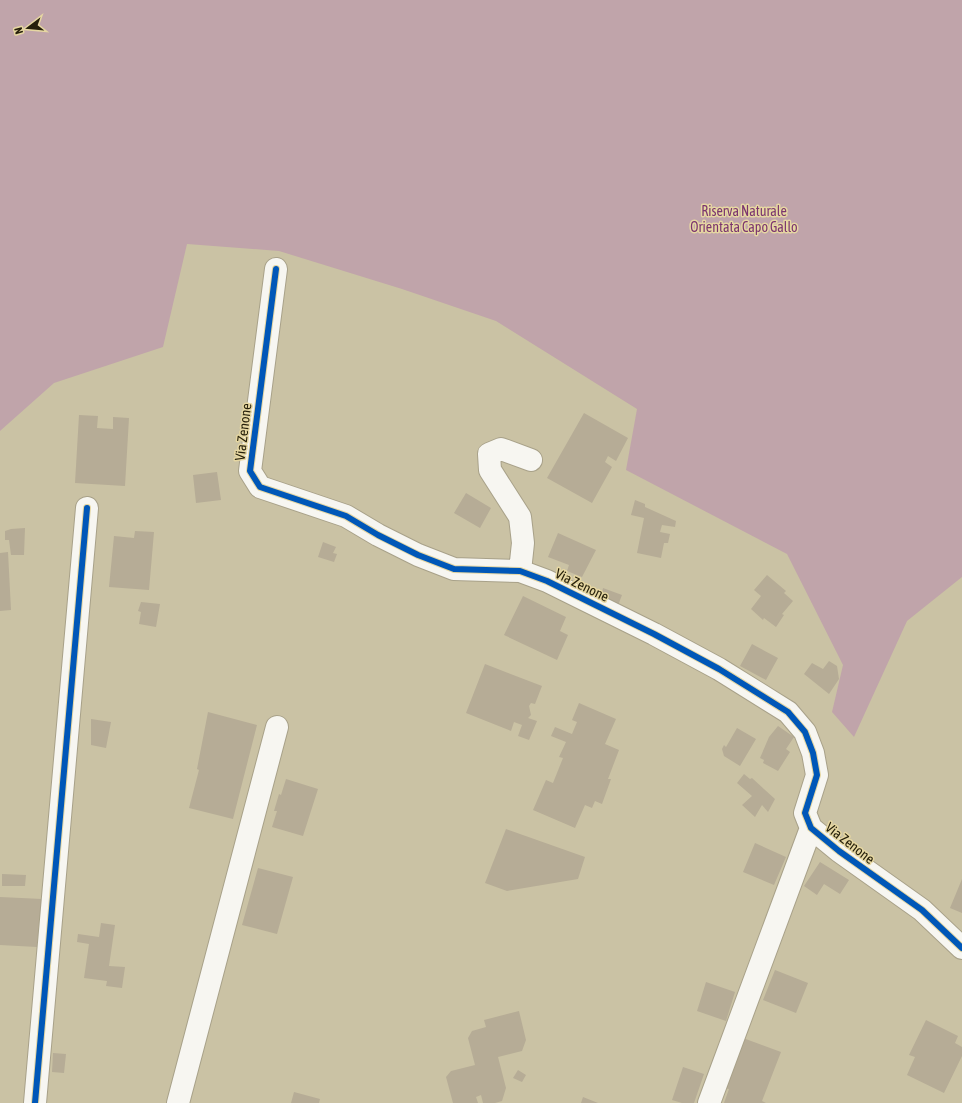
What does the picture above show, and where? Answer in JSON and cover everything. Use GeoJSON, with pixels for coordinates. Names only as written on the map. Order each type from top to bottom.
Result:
{"type":"FeatureCollection","features":[{"type":"Feature","properties":{"kind":"street","name":"Via Zenone"},"geometry":{"type":"LineString","coordinates":[[276,269],[250,471],[260,487],[346,516],[378,535],[418,555],[454,569],[520,571],[547,581],[654,634],[720,669],[788,712],[805,732],[813,753],[817,775],[805,813],[812,828],[839,851],[922,910],[962,948]]}},
{"type":"Feature","properties":{"kind":"street"},"geometry":{"type":"LineString","coordinates":[[520,571],[523,543],[520,517],[490,470],[489,454],[501,449],[531,460]]}},
{"type":"Feature","properties":{"kind":"street"},"geometry":{"type":"LineString","coordinates":[[35,1103],[87,508]]}},
{"type":"Feature","properties":{"kind":"street"},"geometry":{"type":"LineString","coordinates":[[178,1103],[277,727]]}},
{"type":"Feature","properties":{"kind":"street"},"geometry":{"type":"LineString","coordinates":[[709,1103],[812,828]]}},
{"type":"Feature","properties":{"kind":"green space","name":"Riserva Naturale Orientata Capo Gallo"},"geometry":{"type":"Polygon","coordinates":[[[0,0],[962,0],[962,577],[907,621],[854,737],[832,712],[843,665],[787,554],[626,470],[637,409],[496,321],[402,289],[279,251],[187,244],[163,347],[54,383],[0,431],[0,0]]]}},
{"type":"Feature","properties":{"kind":"building"},"geometry":{"type":"Polygon","coordinates":[[[584,413],[628,438],[616,461],[608,456],[605,462],[612,467],[592,503],[547,478],[584,413]]]}},
{"type":"Feature","properties":{"kind":"building"},"geometry":{"type":"Polygon","coordinates":[[[79,415],[98,416],[97,428],[113,429],[113,417],[129,418],[125,486],[75,483],[79,415]]]}},
{"type":"Feature","properties":{"kind":"building"},"geometry":{"type":"Polygon","coordinates":[[[217,472],[221,500],[196,503],[193,475],[217,472]]]}},
{"type":"Feature","properties":{"kind":"building"},"geometry":{"type":"Polygon","coordinates":[[[466,493],[491,508],[480,528],[454,513],[466,493]]]}},
{"type":"Feature","properties":{"kind":"building"},"geometry":{"type":"Polygon","coordinates":[[[635,500],[645,504],[645,507],[676,521],[675,527],[662,525],[660,532],[670,534],[668,543],[664,543],[661,558],[637,553],[644,518],[631,515],[635,500]]]}},
{"type":"Feature","properties":{"kind":"building"},"geometry":{"type":"Polygon","coordinates":[[[25,528],[24,555],[11,555],[9,540],[5,540],[5,531],[25,528]]]}},
{"type":"Feature","properties":{"kind":"building"},"geometry":{"type":"Polygon","coordinates":[[[135,531],[154,532],[149,590],[109,587],[114,536],[134,538],[135,531]]]}},
{"type":"Feature","properties":{"kind":"building"},"geometry":{"type":"Polygon","coordinates":[[[558,533],[596,550],[582,577],[567,571],[569,565],[548,557],[558,533]]]}},
{"type":"Feature","properties":{"kind":"building"},"geometry":{"type":"Polygon","coordinates":[[[323,542],[336,547],[333,553],[337,554],[334,562],[318,557],[323,542]]]}},
{"type":"Feature","properties":{"kind":"building"},"geometry":{"type":"Polygon","coordinates":[[[8,552],[11,610],[0,611],[0,553],[8,552]]]}},
{"type":"Feature","properties":{"kind":"building"},"geometry":{"type":"Polygon","coordinates":[[[767,575],[786,591],[784,593],[793,601],[782,614],[784,615],[776,627],[764,618],[763,620],[751,609],[761,596],[754,590],[767,575]]]}},
{"type":"Feature","properties":{"kind":"building"},"geometry":{"type":"Polygon","coordinates":[[[603,588],[622,595],[617,608],[600,601],[603,588]]]}},
{"type":"Feature","properties":{"kind":"building"},"geometry":{"type":"Polygon","coordinates":[[[523,596],[566,617],[560,631],[568,635],[557,660],[504,635],[523,596]]]}},
{"type":"Feature","properties":{"kind":"building"},"geometry":{"type":"Polygon","coordinates":[[[141,602],[160,604],[156,627],[139,624],[141,612],[138,611],[141,602]]]}},
{"type":"Feature","properties":{"kind":"building"},"geometry":{"type":"Polygon","coordinates":[[[752,644],[778,658],[766,680],[740,666],[752,644]]]}},
{"type":"Feature","properties":{"kind":"building"},"geometry":{"type":"Polygon","coordinates":[[[829,661],[837,666],[839,679],[829,694],[804,674],[812,663],[823,669],[829,661]]]}},
{"type":"Feature","properties":{"kind":"building"},"geometry":{"type":"Polygon","coordinates":[[[485,664],[542,686],[535,704],[531,703],[529,706],[531,715],[528,718],[537,721],[529,740],[518,736],[522,725],[514,722],[511,731],[466,713],[485,664]]]}},
{"type":"Feature","properties":{"kind":"building"},"geometry":{"type":"Polygon","coordinates":[[[579,703],[616,719],[605,744],[619,750],[608,779],[611,779],[602,804],[595,801],[592,808],[585,805],[575,828],[533,810],[546,780],[553,783],[563,758],[559,757],[566,742],[551,736],[555,727],[572,734],[577,722],[572,720],[579,703]]]}},
{"type":"Feature","properties":{"kind":"building"},"geometry":{"type":"Polygon","coordinates":[[[208,712],[257,725],[233,819],[189,808],[199,770],[197,769],[208,712]]]}},
{"type":"Feature","properties":{"kind":"building"},"geometry":{"type":"Polygon","coordinates":[[[91,719],[111,722],[106,748],[91,745],[91,719]]]}},
{"type":"Feature","properties":{"kind":"building"},"geometry":{"type":"Polygon","coordinates":[[[778,726],[794,737],[786,749],[790,752],[778,771],[763,763],[764,760],[760,758],[769,737],[778,726]]]}},
{"type":"Feature","properties":{"kind":"building"},"geometry":{"type":"Polygon","coordinates":[[[737,728],[756,739],[740,766],[724,756],[722,749],[724,745],[726,747],[737,728]]]}},
{"type":"Feature","properties":{"kind":"building"},"geometry":{"type":"Polygon","coordinates":[[[744,774],[750,779],[752,778],[775,799],[768,812],[762,805],[755,817],[742,805],[752,796],[737,783],[744,774]]]}},
{"type":"Feature","properties":{"kind":"building"},"geometry":{"type":"Polygon","coordinates":[[[286,779],[318,789],[303,836],[272,827],[277,811],[274,811],[279,794],[281,795],[286,779]]]}},
{"type":"Feature","properties":{"kind":"building"},"geometry":{"type":"Polygon","coordinates":[[[506,829],[585,857],[578,879],[507,891],[485,883],[506,829]]]}},
{"type":"Feature","properties":{"kind":"building"},"geometry":{"type":"Polygon","coordinates":[[[755,843],[786,857],[774,885],[743,872],[755,843]]]}},
{"type":"Feature","properties":{"kind":"building"},"geometry":{"type":"Polygon","coordinates":[[[820,862],[849,880],[840,894],[824,884],[817,895],[804,886],[820,862]]]}},
{"type":"Feature","properties":{"kind":"building"},"geometry":{"type":"Polygon","coordinates":[[[258,868],[293,877],[277,934],[242,925],[258,868]]]}},
{"type":"Feature","properties":{"kind":"building"},"geometry":{"type":"Polygon","coordinates":[[[2,874],[26,875],[25,886],[2,886],[2,874]]]}},
{"type":"Feature","properties":{"kind":"building"},"geometry":{"type":"Polygon","coordinates":[[[962,879],[962,913],[950,908],[962,879]]]}},
{"type":"Feature","properties":{"kind":"building"},"geometry":{"type":"Polygon","coordinates":[[[0,897],[42,899],[41,923],[39,923],[37,947],[0,945],[0,897]]]}},
{"type":"Feature","properties":{"kind":"building"},"geometry":{"type":"Polygon","coordinates":[[[101,923],[115,925],[109,966],[125,967],[122,988],[106,986],[107,981],[84,978],[89,944],[77,942],[78,934],[99,937],[101,923]]]}},
{"type":"Feature","properties":{"kind":"building"},"geometry":{"type":"Polygon","coordinates":[[[775,970],[808,983],[796,1013],[763,1000],[775,970]]]}},
{"type":"Feature","properties":{"kind":"building"},"geometry":{"type":"Polygon","coordinates":[[[706,982],[735,992],[726,1021],[697,1011],[706,982]]]}},
{"type":"Feature","properties":{"kind":"building"},"geometry":{"type":"Polygon","coordinates":[[[519,1011],[526,1040],[522,1051],[498,1057],[506,1088],[502,1101],[495,1103],[483,1103],[481,1095],[476,1097],[478,1103],[453,1103],[446,1077],[451,1071],[475,1065],[468,1038],[472,1031],[486,1027],[484,1020],[519,1011]]]}},
{"type":"Feature","properties":{"kind":"building"},"geometry":{"type":"Polygon","coordinates":[[[926,1020],[958,1036],[955,1043],[962,1047],[962,1056],[944,1093],[907,1075],[915,1057],[909,1055],[926,1020]]]}},
{"type":"Feature","properties":{"kind":"building"},"geometry":{"type":"Polygon","coordinates":[[[743,1038],[781,1052],[762,1101],[766,1103],[724,1103],[729,1089],[724,1088],[743,1038]]]}},
{"type":"Feature","properties":{"kind":"building"},"geometry":{"type":"Polygon","coordinates":[[[53,1053],[66,1054],[64,1073],[52,1072],[53,1053]]]}},
{"type":"Feature","properties":{"kind":"building"},"geometry":{"type":"Polygon","coordinates":[[[683,1067],[704,1074],[694,1103],[682,1103],[672,1100],[683,1067]]]}},
{"type":"Feature","properties":{"kind":"building"},"geometry":{"type":"Polygon","coordinates":[[[518,1070],[526,1075],[522,1082],[513,1078],[518,1070]]]}},
{"type":"Feature","properties":{"kind":"building"},"geometry":{"type":"Polygon","coordinates":[[[294,1092],[320,1099],[319,1103],[291,1103],[294,1092]]]}},
{"type":"Feature","properties":{"kind":"building"},"geometry":{"type":"Polygon","coordinates":[[[583,1097],[598,1103],[581,1103],[583,1097]]]}},
{"type":"Feature","properties":{"kind":"cycle path"},"geometry":{"type":"LineString","coordinates":[[276,269],[250,471],[260,487],[346,516],[378,535],[418,555],[454,569],[520,571],[547,581],[654,634],[719,669],[788,712],[805,732],[813,753],[817,775],[805,813],[811,828],[839,851],[922,910],[962,948]]}},
{"type":"Feature","properties":{"kind":"cycle path"},"geometry":{"type":"LineString","coordinates":[[35,1103],[87,508]]}}]}
